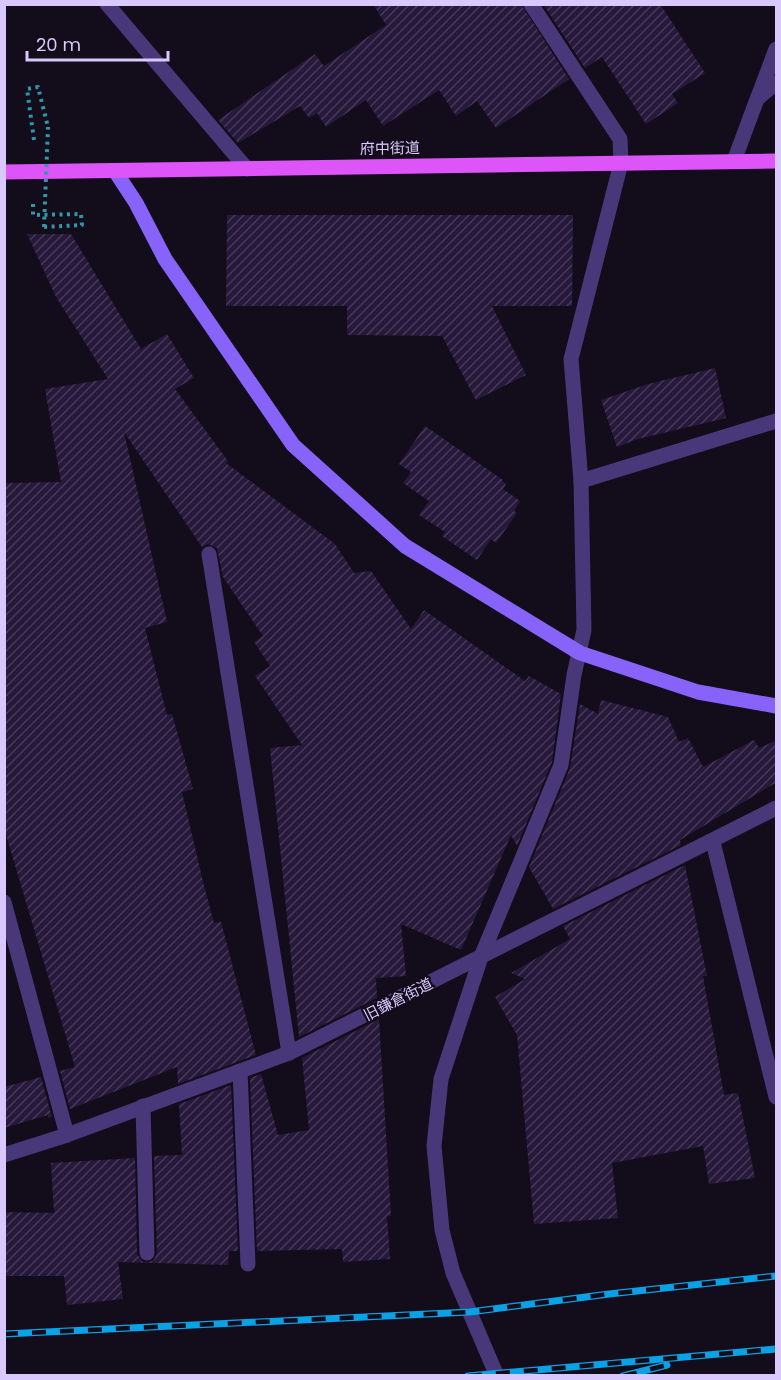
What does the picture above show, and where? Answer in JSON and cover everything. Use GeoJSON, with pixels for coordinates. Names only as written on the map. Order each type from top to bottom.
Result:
{"type":"FeatureCollection","features":[{"type":"Feature","properties":{"kind":"main road","name":"府中街道"},"geometry":{"type":"LineString","coordinates":[[4,172],[777,161]]}},
{"type":"Feature","properties":{"kind":"street"},"geometry":{"type":"LineString","coordinates":[[106,4],[247,169]]}},
{"type":"Feature","properties":{"kind":"street"},"geometry":{"type":"LineString","coordinates":[[497,1376],[453,1273],[442,1230],[434,1146],[441,1078],[481,957],[561,765],[574,675],[584,630],[581,481],[571,359],[621,163],[620,140],[531,4]]}},
{"type":"Feature","properties":{"kind":"street"},"geometry":{"type":"LineString","coordinates":[[734,161],[777,49]]}},
{"type":"Feature","properties":{"kind":"street"},"geometry":{"type":"LineString","coordinates":[[758,99],[777,83]]}},
{"type":"Feature","properties":{"kind":"street"},"geometry":{"type":"LineString","coordinates":[[115,171],[136,203],[165,259],[293,445],[405,546],[580,653],[698,692],[777,706]]}},
{"type":"Feature","properties":{"kind":"street"},"geometry":{"type":"LineString","coordinates":[[581,481],[777,421]]}},
{"type":"Feature","properties":{"kind":"street"},"geometry":{"type":"LineString","coordinates":[[209,554],[289,1053]]}},
{"type":"Feature","properties":{"kind":"street","name":"旧鎌倉街道"},"geometry":{"type":"LineString","coordinates":[[4,1155],[67,1135],[289,1053],[777,808]]}},
{"type":"Feature","properties":{"kind":"street"},"geometry":{"type":"LineString","coordinates":[[713,842],[777,1097]]}},
{"type":"Feature","properties":{"kind":"street"},"geometry":{"type":"LineString","coordinates":[[4,902],[67,1135]]}},
{"type":"Feature","properties":{"kind":"street"},"geometry":{"type":"LineString","coordinates":[[240,1071],[248,1264]]}},
{"type":"Feature","properties":{"kind":"street"},"geometry":{"type":"LineString","coordinates":[[143,1106],[147,1253]]}},
{"type":"Feature","properties":{"kind":"path"},"geometry":{"type":"LineString","coordinates":[[33,204],[33,215],[81,214],[82,225],[44,227],[48,127],[38,87],[27,89],[35,145]]}},
{"type":"Feature","properties":{"kind":"building"},"geometry":{"type":"Polygon","coordinates":[[[373,4],[521,4],[569,79],[496,128],[477,101],[456,116],[439,90],[383,126],[366,100],[326,127],[317,113],[309,118],[300,106],[238,143],[218,120],[315,54],[324,66],[386,25],[373,4]]]}},
{"type":"Feature","properties":{"kind":"building"},"geometry":{"type":"Polygon","coordinates":[[[543,4],[660,4],[705,73],[672,94],[678,103],[646,124],[602,57],[585,68],[543,4]]]}},
{"type":"Feature","properties":{"kind":"building"},"geometry":{"type":"Polygon","coordinates":[[[227,215],[573,215],[572,306],[492,306],[526,375],[476,400],[442,336],[347,335],[347,306],[226,306],[227,215]]]}},
{"type":"Feature","properties":{"kind":"building"},"geometry":{"type":"Polygon","coordinates":[[[27,234],[71,234],[141,349],[167,334],[194,378],[175,389],[228,461],[226,463],[335,544],[354,573],[371,571],[411,629],[424,610],[525,681],[529,676],[561,694],[552,762],[517,846],[511,835],[461,950],[401,924],[406,976],[376,978],[377,998],[299,1037],[270,748],[302,745],[255,676],[270,666],[254,642],[263,636],[223,577],[217,548],[208,544],[202,547],[124,432],[167,622],[145,628],[167,715],[172,714],[193,789],[182,792],[204,886],[214,923],[221,922],[256,1055],[178,1084],[177,1067],[70,1109],[60,1071],[75,1067],[4,828],[4,483],[61,482],[45,389],[108,379],[56,297],[27,234]]]}},
{"type":"Feature","properties":{"kind":"building"},"geometry":{"type":"Polygon","coordinates":[[[715,368],[726,418],[638,439],[617,447],[601,400],[648,384],[715,368]]]}},
{"type":"Feature","properties":{"kind":"building"},"geometry":{"type":"Polygon","coordinates":[[[425,426],[503,480],[506,484],[503,489],[520,501],[514,511],[517,513],[496,543],[491,539],[477,560],[442,536],[445,532],[419,515],[429,501],[403,483],[411,472],[399,464],[425,426]]]}},
{"type":"Feature","properties":{"kind":"building"},"geometry":{"type":"Polygon","coordinates":[[[601,700],[668,717],[679,742],[688,738],[703,767],[754,740],[759,748],[777,740],[777,782],[680,840],[681,845],[553,909],[529,867],[570,768],[580,704],[598,714],[601,700]]]}},
{"type":"Feature","properties":{"kind":"building"},"geometry":{"type":"Polygon","coordinates":[[[685,865],[707,976],[703,976],[724,1095],[738,1093],[755,1178],[709,1184],[703,1146],[612,1163],[618,1218],[534,1224],[517,1035],[495,997],[525,979],[511,973],[570,939],[563,926],[685,865]]]}},
{"type":"Feature","properties":{"kind":"building"},"geometry":{"type":"Polygon","coordinates":[[[379,1019],[391,1216],[387,1216],[390,1259],[343,1262],[342,1249],[257,1251],[250,1078],[261,1074],[278,1135],[309,1130],[302,1058],[379,1019]]]}},
{"type":"Feature","properties":{"kind":"building"},"geometry":{"type":"Polygon","coordinates":[[[41,1077],[52,1117],[48,1118],[48,1115],[4,1128],[4,1087],[41,1077]]]}},
{"type":"Feature","properties":{"kind":"building"},"geometry":{"type":"Polygon","coordinates":[[[231,1085],[238,1251],[229,1251],[228,1265],[118,1262],[123,1299],[67,1305],[64,1276],[4,1276],[4,1212],[54,1213],[51,1163],[135,1158],[137,1254],[143,1262],[153,1261],[157,1253],[154,1156],[182,1155],[179,1104],[231,1085]]]}},
{"type":"Feature","properties":{"kind":"railway"},"geometry":{"type":"LineString","coordinates":[[4,1334],[470,1312],[776,1276]]}},
{"type":"Feature","properties":{"kind":"railway"},"geometry":{"type":"LineString","coordinates":[[468,1376],[776,1349]]}},
{"type":"Feature","properties":{"kind":"railway"},"geometry":{"type":"LineString","coordinates":[[623,1376],[667,1365]]}}]}
